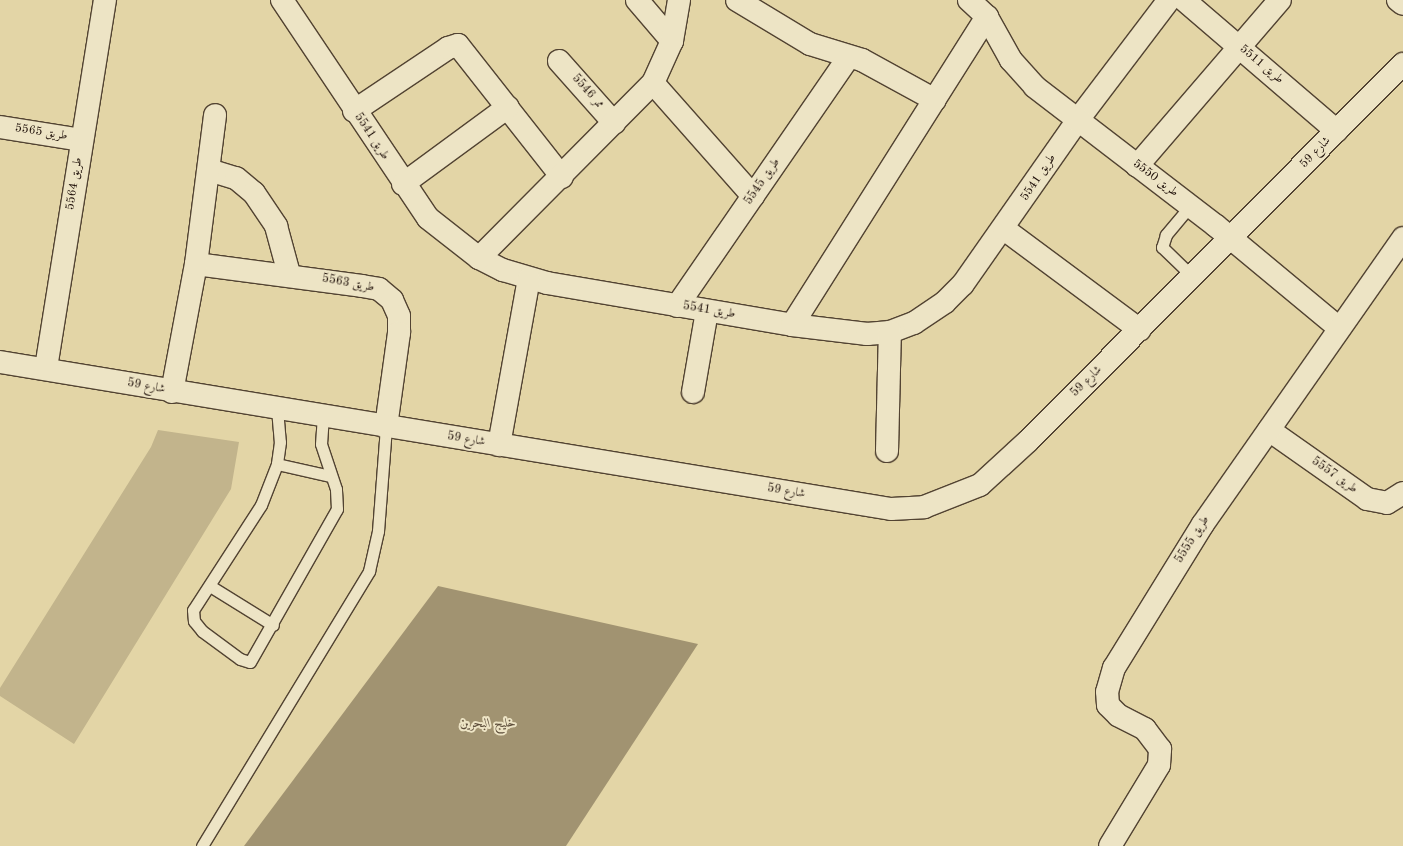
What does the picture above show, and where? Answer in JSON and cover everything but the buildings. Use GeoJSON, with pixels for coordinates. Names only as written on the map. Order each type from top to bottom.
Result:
{"type":"FeatureCollection","features":[{"type":"Feature","properties":{"kind":"street","name":"طريق 5564"},"geometry":{"type":"LineString","coordinates":[[46,368],[105,0]]}},
{"type":"Feature","properties":{"kind":"street","name":"طريق 5541"},"geometry":{"type":"LineString","coordinates":[[282,0],[354,111],[403,184],[428,218],[479,258],[528,279],[792,325],[866,334],[890,332],[914,323],[945,302],[984,259],[1078,121],[1170,0]]}},
{"type":"Feature","properties":{"kind":"street"},"geometry":{"type":"LineString","coordinates":[[637,0],[672,41]]}},
{"type":"Feature","properties":{"kind":"street"},"geometry":{"type":"LineString","coordinates":[[479,258],[653,83],[672,41],[679,0]]}},
{"type":"Feature","properties":{"kind":"street"},"geometry":{"type":"LineString","coordinates":[[737,0],[810,44],[875,66],[935,100]]}},
{"type":"Feature","properties":{"kind":"street","name":"طريق 5550"},"geometry":{"type":"LineString","coordinates":[[969,0],[988,17],[1020,73],[1078,121],[1232,238],[1340,328]]}},
{"type":"Feature","properties":{"kind":"street","name":"طريق 5511"},"geometry":{"type":"LineString","coordinates":[[1184,0],[1338,131]]}},
{"type":"Feature","properties":{"kind":"street"},"geometry":{"type":"LineString","coordinates":[[1137,166],[1238,46],[1280,0]]}},
{"type":"Feature","properties":{"kind":"street"},"geometry":{"type":"LineString","coordinates":[[1398,0],[1403,4]]}},
{"type":"Feature","properties":{"kind":"street"},"geometry":{"type":"LineString","coordinates":[[792,325],[988,17]]}},
{"type":"Feature","properties":{"kind":"street"},"geometry":{"type":"LineString","coordinates":[[354,111],[448,48],[458,45],[562,176]]}},
{"type":"Feature","properties":{"kind":"street","name":"طريق 5545"},"geometry":{"type":"LineString","coordinates":[[677,306],[849,57]]}},
{"type":"Feature","properties":{"kind":"street","name":"ممر 5546"},"geometry":{"type":"LineString","coordinates":[[559,61],[614,123]]}},
{"type":"Feature","properties":{"kind":"street","name":"شارع 59"},"geometry":{"type":"LineString","coordinates":[[0,362],[46,368],[172,392],[323,417],[891,509],[924,506],[980,485],[1140,330],[1403,64]]}},
{"type":"Feature","properties":{"kind":"street"},"geometry":{"type":"LineString","coordinates":[[653,83],[753,196]]}},
{"type":"Feature","properties":{"kind":"street"},"geometry":{"type":"LineString","coordinates":[[403,184],[508,107]]}},
{"type":"Feature","properties":{"kind":"street"},"geometry":{"type":"LineString","coordinates":[[172,392],[196,264],[215,115]]}},
{"type":"Feature","properties":{"kind":"street","name":"طريق 5565"},"geometry":{"type":"LineString","coordinates":[[0,127],[82,140]]}},
{"type":"Feature","properties":{"kind":"street"},"geometry":{"type":"LineString","coordinates":[[209,170],[236,178],[254,193],[278,232],[289,274]]}},
{"type":"Feature","properties":{"kind":"street"},"geometry":{"type":"LineString","coordinates":[[1004,229],[1140,330]]}},
{"type":"Feature","properties":{"kind":"street","name":"طريق 5555"},"geometry":{"type":"LineString","coordinates":[[1110,846],[1159,765],[1160,749],[1145,729],[1118,716],[1108,705],[1107,692],[1114,668],[1203,524],[1403,238]]}},
{"type":"Feature","properties":{"kind":"street","name":"طريق 5563"},"geometry":{"type":"LineString","coordinates":[[196,264],[289,274],[379,289],[392,300],[400,316],[386,427]]}},
{"type":"Feature","properties":{"kind":"street"},"geometry":{"type":"LineString","coordinates":[[499,445],[528,279]]}},
{"type":"Feature","properties":{"kind":"street"},"geometry":{"type":"LineString","coordinates":[[693,392],[707,311]]}},
{"type":"Feature","properties":{"kind":"street"},"geometry":{"type":"LineString","coordinates":[[887,451],[890,332]]}},
{"type":"Feature","properties":{"kind":"street","name":"طريق 5557"},"geometry":{"type":"LineString","coordinates":[[1269,430],[1366,499],[1387,503],[1403,493]]}},
{"type":"Feature","properties":{"kind":"lane"},"geometry":{"type":"LineString","coordinates":[[1190,206],[1166,235],[1162,247],[1193,277]]}},
{"type":"Feature","properties":{"kind":"lane"},"geometry":{"type":"LineString","coordinates":[[278,409],[280,442],[276,464],[261,505],[210,586],[193,610],[194,621],[202,631],[240,659],[250,662],[273,625],[337,510],[336,489],[330,476],[321,444],[323,417]]}},
{"type":"Feature","properties":{"kind":"lane"},"geometry":{"type":"LineString","coordinates":[[202,846],[369,571],[378,531],[386,427]]}},
{"type":"Feature","properties":{"kind":"lane"},"geometry":{"type":"LineString","coordinates":[[276,464],[330,476]]}},
{"type":"Feature","properties":{"kind":"lane"},"geometry":{"type":"LineString","coordinates":[[210,586],[273,625]]}},
{"type":"Feature","properties":{"kind":"shaded area"},"geometry":{"type":"Polygon","coordinates":[[[158,430],[239,442],[231,489],[74,744],[0,696],[0,688],[151,447],[158,430]]]}},
{"type":"Feature","properties":{"kind":"water","name":"خليج البحرين"},"geometry":{"type":"Polygon","coordinates":[[[438,586],[698,644],[566,846],[244,846],[438,586]]]}}]}
